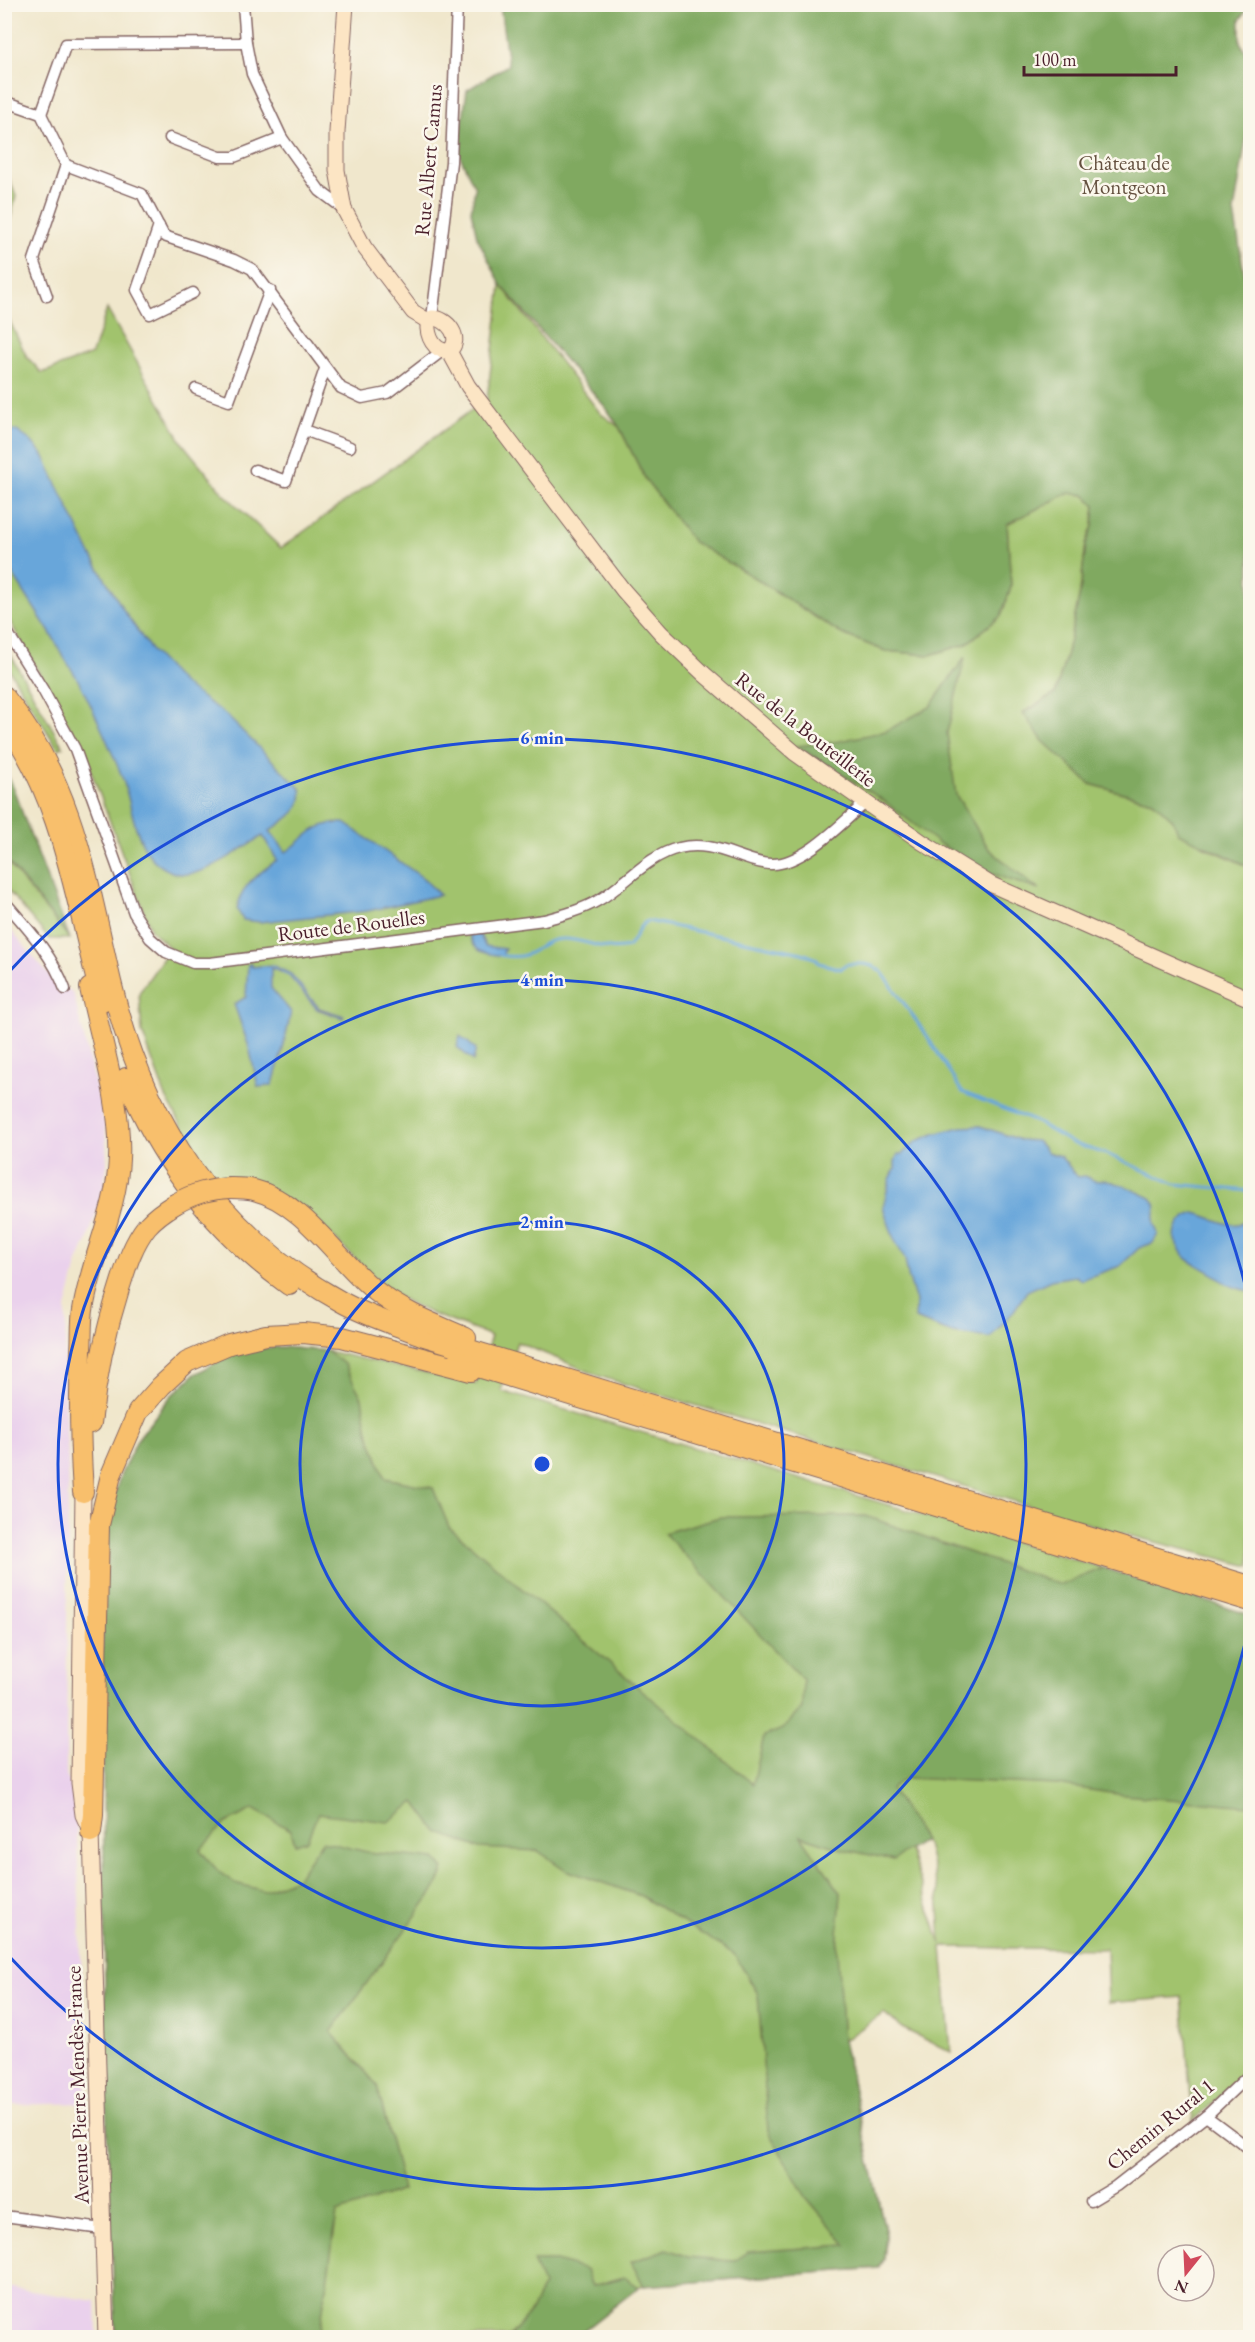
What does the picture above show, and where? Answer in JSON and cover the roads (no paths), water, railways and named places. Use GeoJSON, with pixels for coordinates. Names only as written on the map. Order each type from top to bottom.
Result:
{"type":"FeatureCollection","features":[{"type":"Feature","properties":{"kind":"highway"},"geometry":{"type":"LineString","coordinates":[[4,696],[35,740],[60,790],[84,860],[111,983],[130,1052],[149,1097],[180,1152],[200,1178],[248,1233],[274,1257],[342,1302],[424,1336],[557,1385],[1251,1601]]}},
{"type":"Feature","properties":{"kind":"highway"},"geometry":{"type":"LineString","coordinates":[[4,719],[27,755],[46,793],[72,876],[115,1045],[134,1097],[167,1159],[212,1217],[265,1267],[300,1293],[338,1315],[409,1345],[557,1385],[1251,1586]]}},
{"type":"Feature","properties":{"kind":"highway"},"geometry":{"type":"LineString","coordinates":[[4,740],[10,747],[72,876],[86,970],[116,1110],[120,1142],[114,1194],[90,1272],[83,1312],[80,1373],[82,1492]]}},
{"type":"Feature","properties":{"kind":"highway"},"geometry":{"type":"LineString","coordinates":[[82,1492],[99,1363],[107,1326],[127,1263],[147,1226],[161,1213],[193,1194],[208,1190],[231,1188],[254,1190],[272,1197],[292,1209],[372,1288],[399,1307],[557,1385]]}},
{"type":"Feature","properties":{"kind":"highway"},"geometry":{"type":"LineString","coordinates":[[91,1832],[99,1525],[111,1475],[126,1438],[138,1412],[161,1386],[187,1362],[229,1344],[266,1335],[303,1333],[342,1337],[557,1385]]}},
{"type":"Feature","properties":{"kind":"street"},"geometry":{"type":"LineString","coordinates":[[243,4],[246,43],[252,74],[282,138],[320,191],[344,209]]}},
{"type":"Feature","properties":{"kind":"street"},"geometry":{"type":"LineString","coordinates":[[4,100],[41,114],[66,165],[142,194],[164,236],[234,260],[252,269],[270,290],[325,369],[341,388],[362,398],[387,393],[454,347],[455,342],[452,330],[440,318],[430,320],[413,312],[364,247],[344,209],[337,170],[337,141],[346,4]]}},
{"type":"Feature","properties":{"kind":"street","name":"Rue Albert Camus"},"geometry":{"type":"LineString","coordinates":[[430,320],[451,162],[457,4]]}},
{"type":"Feature","properties":{"kind":"street"},"geometry":{"type":"LineString","coordinates":[[41,114],[66,44],[246,43]]}},
{"type":"Feature","properties":{"kind":"street"},"geometry":{"type":"LineString","coordinates":[[171,138],[220,157],[234,157],[282,138]]}},
{"type":"Feature","properties":{"kind":"street"},"geometry":{"type":"LineString","coordinates":[[47,296],[34,260],[66,165]]}},
{"type":"Feature","properties":{"kind":"street"},"geometry":{"type":"LineString","coordinates":[[159,226],[137,290],[150,314],[193,293]]}},
{"type":"Feature","properties":{"kind":"street"},"geometry":{"type":"LineString","coordinates":[[196,389],[229,401],[270,290]]}},
{"type":"Feature","properties":{"kind":"street"},"geometry":{"type":"LineString","coordinates":[[430,320],[427,332],[429,337],[434,345],[446,351]]}},
{"type":"Feature","properties":{"kind":"street","name":"Rue de la Bouteillerie"},"geometry":{"type":"LineString","coordinates":[[446,351],[475,395],[623,590],[661,633],[770,732],[865,803],[990,884],[1251,999]]}},
{"type":"Feature","properties":{"kind":"street"},"geometry":{"type":"LineString","coordinates":[[255,470],[286,481],[325,369]]}},
{"type":"Feature","properties":{"kind":"street"},"geometry":{"type":"LineString","coordinates":[[304,430],[350,447]]}},
{"type":"Feature","properties":{"kind":"street","name":"Route de Rouelles"},"geometry":{"type":"LineString","coordinates":[[4,627],[43,690],[75,749],[134,913],[150,938],[166,952],[193,963],[544,920],[572,913],[599,900],[663,854],[679,848],[709,847],[758,862],[773,864],[790,861],[811,849],[865,803]]}},
{"type":"Feature","properties":{"kind":"street"},"geometry":{"type":"LineString","coordinates":[[4,901],[45,949],[58,970],[65,989]]}},
{"type":"Feature","properties":{"kind":"street","name":"Avenue Pierre Mendès-France"},"geometry":{"type":"LineString","coordinates":[[82,1492],[78,1747],[83,1815],[91,1832],[106,2337]]}},
{"type":"Feature","properties":{"kind":"street","name":"Chemin Rural 1"},"geometry":{"type":"LineString","coordinates":[[1091,2201],[1116,2186],[1206,2116],[1251,2073]]}},
{"type":"Feature","properties":{"kind":"street"},"geometry":{"type":"LineString","coordinates":[[1206,2116],[1251,2149]]}},
{"type":"Feature","properties":{"kind":"street"},"geometry":{"type":"LineString","coordinates":[[4,2216],[102,2229]]}},
{"type":"Feature","properties":{"kind":"water"},"geometry":{"type":"Polygon","coordinates":[[[5,429],[17,431],[31,441],[43,455],[90,553],[124,611],[151,650],[183,684],[225,714],[301,789],[297,809],[270,831],[286,852],[319,828],[335,823],[345,823],[423,878],[440,895],[368,911],[260,922],[243,920],[237,909],[243,892],[251,880],[277,860],[263,836],[219,863],[195,873],[172,872],[152,858],[142,843],[121,774],[85,693],[5,562],[5,429]]]}},
{"type":"Feature","properties":{"kind":"water"},"geometry":{"type":"Polygon","coordinates":[[[478,930],[485,946],[505,949],[502,956],[484,953],[476,948],[468,931],[478,930]]]}},
{"type":"Feature","properties":{"kind":"water"},"geometry":{"type":"Polygon","coordinates":[[[248,964],[252,967],[272,965],[291,974],[319,1008],[344,1016],[343,1018],[317,1009],[289,976],[271,968],[271,988],[291,1012],[283,1049],[271,1086],[258,1087],[249,1047],[234,1004],[246,997],[248,964]]]}},
{"type":"Feature","properties":{"kind":"water"},"geometry":{"type":"Polygon","coordinates":[[[460,1036],[476,1049],[473,1061],[457,1047],[460,1036]]]}},
{"type":"Feature","properties":{"kind":"water"},"geometry":{"type":"Polygon","coordinates":[[[980,1126],[1020,1140],[1037,1141],[1047,1152],[1060,1156],[1078,1177],[1085,1176],[1095,1181],[1106,1180],[1151,1198],[1156,1205],[1154,1223],[1158,1234],[1153,1243],[1139,1248],[1120,1266],[1081,1280],[1075,1276],[1051,1280],[1027,1291],[1013,1312],[990,1338],[952,1333],[915,1319],[916,1301],[905,1259],[894,1239],[883,1207],[898,1154],[902,1154],[917,1141],[934,1134],[960,1127],[980,1126]]]}},
{"type":"Feature","properties":{"kind":"water"},"geometry":{"type":"Polygon","coordinates":[[[1195,1213],[1233,1224],[1250,1217],[1250,1291],[1226,1283],[1184,1256],[1175,1235],[1176,1230],[1182,1220],[1195,1213]]]}},
{"type":"Feature","properties":{"kind":"waterway"},"geometry":{"type":"LineString","coordinates":[[500,955],[522,956],[553,940],[562,939],[611,948],[628,947],[641,926],[648,921],[802,953],[817,959],[819,963],[841,969],[846,964],[869,965],[882,972],[927,1036],[962,1092],[1036,1122],[1072,1143],[1109,1155],[1175,1184],[1250,1191]]}},
{"type":"Feature","properties":{"kind":"park label","name":"Château de Montgeon"},"geometry":{"type":"Point","coordinates":[1124,174]}}]}
